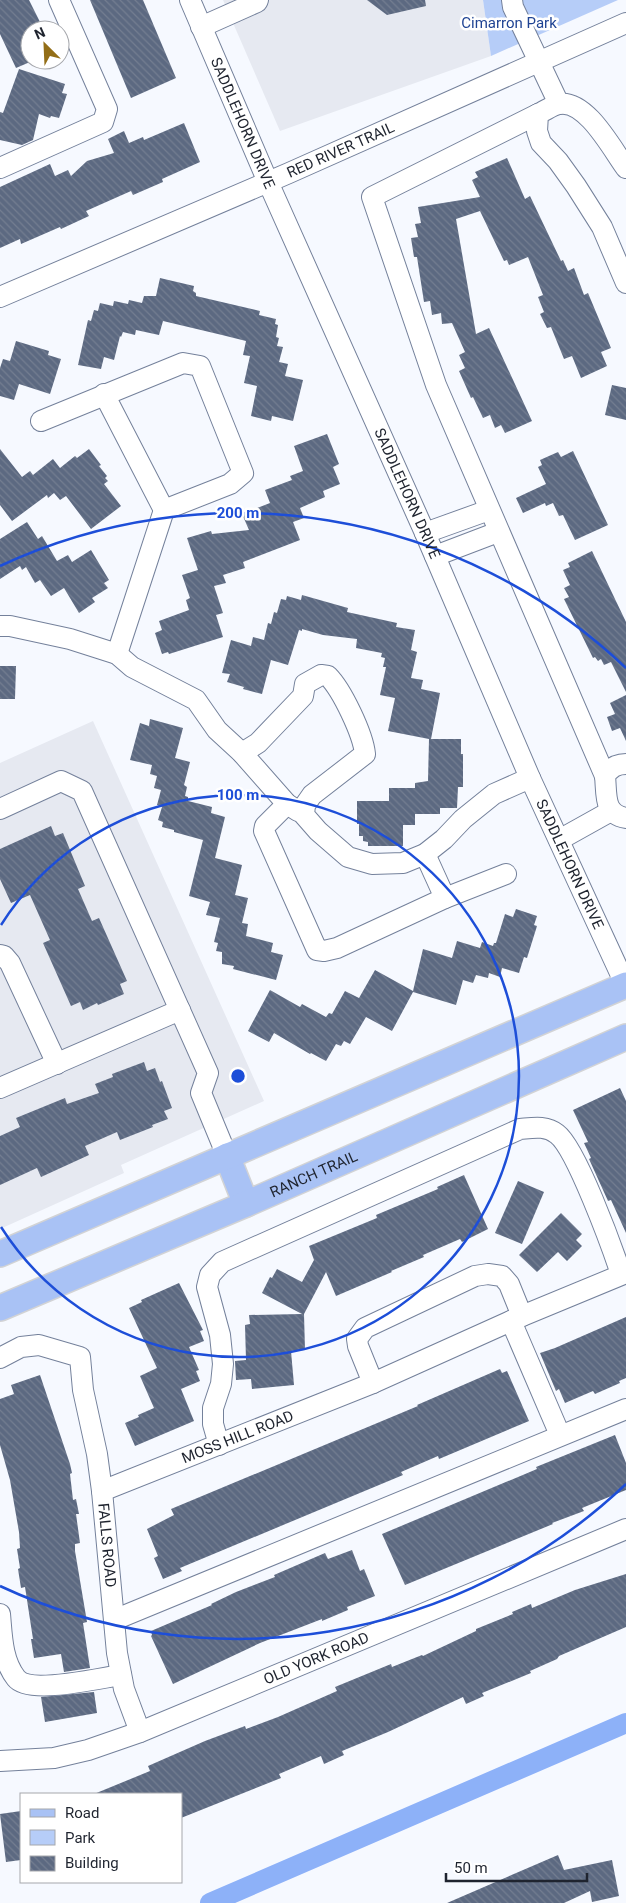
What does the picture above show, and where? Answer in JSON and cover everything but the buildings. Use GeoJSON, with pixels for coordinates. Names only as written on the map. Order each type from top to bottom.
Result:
{"type":"FeatureCollection","features":[{"type":"Feature","properties":{"kind":"main road"},"geometry":{"type":"LineString","coordinates":[[0,1254],[626,985]]}},
{"type":"Feature","properties":{"kind":"main road","name":"RANCH TRAIL"},"geometry":{"type":"LineString","coordinates":[[9,1304],[246,1204],[626,1037]]}},
{"type":"Feature","properties":{"kind":"main road"},"geometry":{"type":"LineString","coordinates":[[227,1156],[246,1204]]}},
{"type":"Feature","properties":{"kind":"main road"},"geometry":{"type":"LineString","coordinates":[[0,1318],[9,1304]]}},
{"type":"Feature","properties":{"kind":"street"},"geometry":{"type":"LineString","coordinates":[[0,168],[103,122],[107,109],[59,0]]}},
{"type":"Feature","properties":{"kind":"street","name":"SADDLEHORN DRIVE"},"geometry":{"type":"LineString","coordinates":[[190,0],[268,182],[425,533],[530,778],[626,985]]}},
{"type":"Feature","properties":{"kind":"street"},"geometry":{"type":"LineString","coordinates":[[202,27],[258,0]]}},
{"type":"Feature","properties":{"kind":"street"},"geometry":{"type":"LineString","coordinates":[[512,0],[513,7],[559,104]]}},
{"type":"Feature","properties":{"kind":"street","name":"RED RIVER TRAIL"},"geometry":{"type":"LineString","coordinates":[[0,297],[268,182],[626,22]]}},
{"type":"Feature","properties":{"kind":"street"},"geometry":{"type":"LineString","coordinates":[[559,840],[618,814],[608,804],[605,776],[436,385],[372,197],[559,104],[574,105],[586,113],[626,168]]}},
{"type":"Feature","properties":{"kind":"street"},"geometry":{"type":"LineString","coordinates":[[538,114],[537,131],[541,143],[572,180],[602,227],[626,283]]}},
{"type":"Feature","properties":{"kind":"street"},"geometry":{"type":"LineString","coordinates":[[41,421],[182,363],[200,366],[243,473],[230,484],[164,510]]}},
{"type":"Feature","properties":{"kind":"street"},"geometry":{"type":"LineString","coordinates":[[104,394],[164,510],[117,654]]}},
{"type":"Feature","properties":{"kind":"street"},"geometry":{"type":"LineString","coordinates":[[425,533],[489,510]]}},
{"type":"Feature","properties":{"kind":"street"},"geometry":{"type":"LineString","coordinates":[[435,556],[498,532]]}},
{"type":"Feature","properties":{"kind":"street"},"geometry":{"type":"LineString","coordinates":[[0,626],[10,626],[70,639],[117,654],[132,667],[196,700],[217,730],[242,753],[286,804],[304,814],[318,831],[348,857],[372,864],[403,863],[425,854],[494,794],[530,778]]}},
{"type":"Feature","properties":{"kind":"street"},"geometry":{"type":"LineString","coordinates":[[242,753],[258,743],[303,696],[305,684],[321,675],[328,676],[342,696],[364,744],[365,754],[312,795],[305,805],[304,814]]}},
{"type":"Feature","properties":{"kind":"street"},"geometry":{"type":"LineString","coordinates":[[605,776],[609,769],[620,764],[626,764]]}},
{"type":"Feature","properties":{"kind":"street"},"geometry":{"type":"LineString","coordinates":[[0,808],[61,780],[82,791],[208,1073],[201,1093],[227,1156]]}},
{"type":"Feature","properties":{"kind":"street"},"geometry":{"type":"LineString","coordinates":[[286,804],[265,826],[264,832],[317,950],[324,951],[337,948],[445,898],[506,874]]}},
{"type":"Feature","properties":{"kind":"street"},"geometry":{"type":"LineString","coordinates":[[425,854],[445,898]]}},
{"type":"Feature","properties":{"kind":"street"},"geometry":{"type":"LineString","coordinates":[[0,956],[4,956],[10,963],[57,1064]]}},
{"type":"Feature","properties":{"kind":"street"},"geometry":{"type":"LineString","coordinates":[[0,1088],[180,1010]]}},
{"type":"Feature","properties":{"kind":"street"},"geometry":{"type":"LineString","coordinates":[[219,1445],[213,1424],[213,1408],[221,1384],[223,1364],[220,1335],[206,1287],[210,1275],[222,1262],[520,1129],[540,1127],[557,1134],[573,1154],[624,1274]]}},
{"type":"Feature","properties":{"kind":"street"},"geometry":{"type":"LineString","coordinates":[[373,1383],[358,1346],[357,1339],[365,1328],[475,1276],[488,1274],[502,1276],[509,1284],[517,1319],[560,1435]]}},
{"type":"Feature","properties":{"kind":"street","name":"MOSS HILL ROAD"},"geometry":{"type":"LineString","coordinates":[[102,1491],[373,1383],[624,1274]]}},
{"type":"Feature","properties":{"kind":"street","name":"FALLS ROAD"},"geometry":{"type":"LineString","coordinates":[[0,1358],[21,1347],[39,1345],[80,1357],[83,1390],[97,1454],[102,1491],[121,1675],[124,1689],[140,1732]]}},
{"type":"Feature","properties":{"kind":"street"},"geometry":{"type":"LineString","coordinates":[[114,1620],[626,1409]]}},
{"type":"Feature","properties":{"kind":"street","name":"OLD YORK ROAD"},"geometry":{"type":"LineString","coordinates":[[0,1760],[54,1758],[88,1750],[140,1732],[626,1529]]}},
{"type":"Feature","properties":{"kind":"street"},"geometry":{"type":"LineString","coordinates":[[0,1614],[7,1664],[17,1680],[30,1686],[65,1684],[121,1675]]}},
{"type":"Feature","properties":{"kind":"shaded area"},"geometry":{"type":"Polygon","coordinates":[[[223,0],[483,0],[491,56],[280,131],[223,0]]]}},
{"type":"Feature","properties":{"kind":"shaded area"},"geometry":{"type":"Polygon","coordinates":[[[93,721],[264,1101],[121,1165],[124,1173],[0,1229],[0,763],[93,721]]]}},
{"type":"Feature","properties":{"kind":"green space","name":"Cimarron Park"},"geometry":{"type":"Polygon","coordinates":[[[483,0],[618,0],[491,56],[483,0]]]}},
{"type":"Feature","properties":{"kind":"waterway"},"geometry":{"type":"LineString","coordinates":[[210,1903],[626,1723]]}}]}
